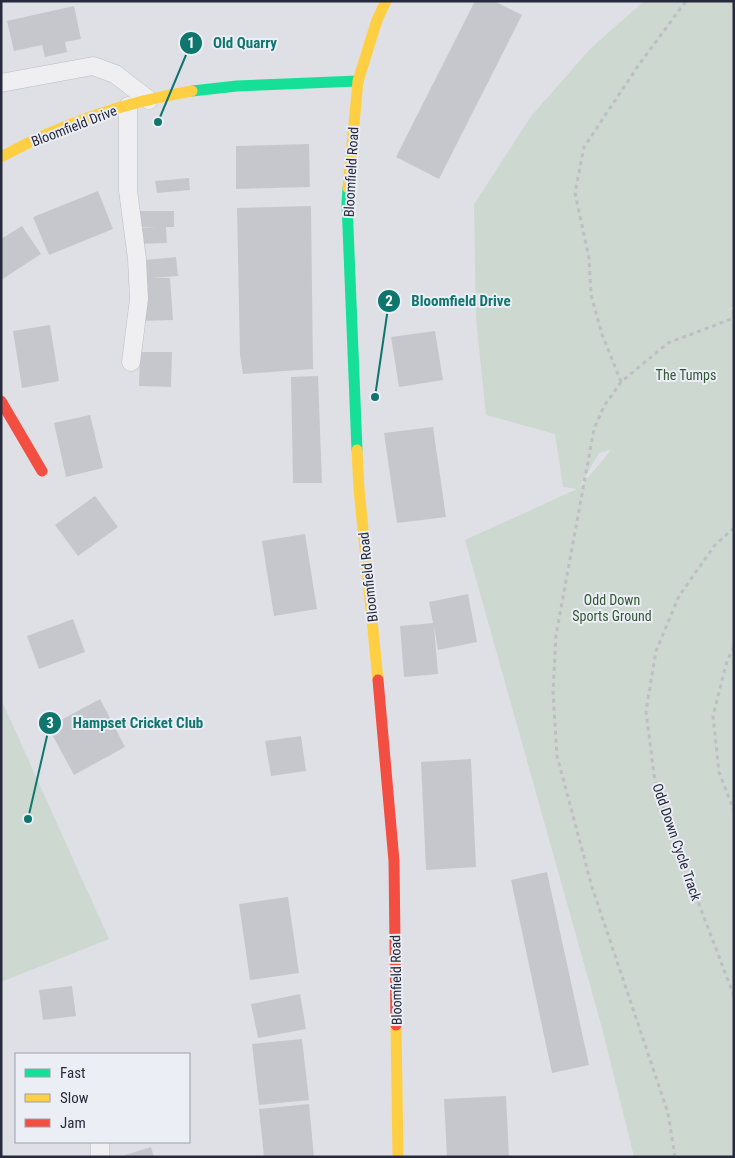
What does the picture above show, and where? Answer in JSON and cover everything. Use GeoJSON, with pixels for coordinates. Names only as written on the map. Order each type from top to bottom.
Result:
{"type":"FeatureCollection","features":[{"type":"Feature","properties":{"kind":"street","name":"Bloomfield Road"},"geometry":{"type":"LineString","coordinates":[[386,1],[358,81],[347,203],[358,489],[386,757],[394,861],[398,1157]]}},
{"type":"Feature","properties":{"kind":"street","name":"Bloomfield Drive"},"geometry":{"type":"LineString","coordinates":[[1,157],[69,126],[149,100],[199,90],[358,81]]}},
{"type":"Feature","properties":{"kind":"street"},"geometry":{"type":"LineString","coordinates":[[1,401],[42,471]]}},
{"type":"Feature","properties":{"kind":"lane"},"geometry":{"type":"LineString","coordinates":[[1,83],[93,66],[116,74],[149,100]]}},
{"type":"Feature","properties":{"kind":"lane"},"geometry":{"type":"LineString","coordinates":[[128,106],[128,190],[137,259],[138,299],[131,362]]}},
{"type":"Feature","properties":{"kind":"lane"},"geometry":{"type":"LineString","coordinates":[[100,1143],[100,1157]]}},
{"type":"Feature","properties":{"kind":"path"},"geometry":{"type":"LineString","coordinates":[[621,382],[602,334],[591,296],[589,258],[575,193],[584,147],[638,66],[686,1]]}},
{"type":"Feature","properties":{"kind":"path"},"geometry":{"type":"LineString","coordinates":[[676,1157],[668,1113],[592,887],[560,766],[553,692],[556,635],[594,429],[604,406],[621,382],[668,343],[734,318]]}},
{"type":"Feature","properties":{"kind":"path","name":"Odd Down Cycle Track"},"geometry":{"type":"LineString","coordinates":[[734,528],[715,545],[678,596],[656,651],[646,711],[654,775],[668,823],[734,996]]}},
{"type":"Feature","properties":{"kind":"path"},"geometry":{"type":"LineString","coordinates":[[734,647],[727,661],[714,716],[720,772],[734,811]]}},
{"type":"Feature","properties":{"kind":"green space"},"geometry":{"type":"Polygon","coordinates":[[[644,1],[734,1],[734,306],[727,311],[734,308],[734,1157],[634,1157],[602,1028],[465,540],[577,489],[563,487],[555,434],[486,415],[476,319],[474,204],[532,115],[591,48],[644,1]],[[611,450],[599,453],[581,486],[611,450]]]}},
{"type":"Feature","properties":{"kind":"green space"},"geometry":{"type":"Polygon","coordinates":[[[1,699],[109,939],[1,982],[1,699]]]}},
{"type":"Feature","properties":{"kind":"building"},"geometry":{"type":"Polygon","coordinates":[[[475,1],[494,1],[522,15],[439,179],[396,157],[475,1]]]}},
{"type":"Feature","properties":{"kind":"building"},"geometry":{"type":"Polygon","coordinates":[[[74,6],[81,39],[65,42],[67,52],[45,57],[42,45],[14,51],[7,21],[74,6]]]}},
{"type":"Feature","properties":{"kind":"building"},"geometry":{"type":"Polygon","coordinates":[[[309,144],[310,187],[236,189],[236,146],[309,144]]]}},
{"type":"Feature","properties":{"kind":"building"},"geometry":{"type":"Polygon","coordinates":[[[189,178],[190,190],[157,193],[155,181],[189,178]]]}},
{"type":"Feature","properties":{"kind":"building"},"geometry":{"type":"Polygon","coordinates":[[[98,191],[113,229],[49,255],[33,217],[98,191]]]}},
{"type":"Feature","properties":{"kind":"building"},"geometry":{"type":"Polygon","coordinates":[[[311,206],[313,369],[243,374],[240,355],[237,208],[311,206]]]}},
{"type":"Feature","properties":{"kind":"building"},"geometry":{"type":"Polygon","coordinates":[[[139,211],[174,211],[174,227],[166,227],[167,243],[139,244],[138,228],[157,227],[139,227],[139,211]]]}},
{"type":"Feature","properties":{"kind":"building"},"geometry":{"type":"Polygon","coordinates":[[[22,226],[41,254],[1,280],[1,239],[22,226]]]}},
{"type":"Feature","properties":{"kind":"building"},"geometry":{"type":"Polygon","coordinates":[[[176,257],[178,276],[153,278],[170,278],[173,320],[143,321],[145,260],[176,257]]]}},
{"type":"Feature","properties":{"kind":"building"},"geometry":{"type":"Polygon","coordinates":[[[50,325],[59,381],[22,388],[13,331],[50,325]]]}},
{"type":"Feature","properties":{"kind":"building"},"geometry":{"type":"Polygon","coordinates":[[[435,331],[443,380],[399,387],[391,337],[435,331]]]}},
{"type":"Feature","properties":{"kind":"building"},"geometry":{"type":"Polygon","coordinates":[[[140,352],[172,352],[171,387],[139,386],[140,352]]]}},
{"type":"Feature","properties":{"kind":"building"},"geometry":{"type":"Polygon","coordinates":[[[318,376],[322,483],[293,483],[291,377],[318,376]]]}},
{"type":"Feature","properties":{"kind":"building"},"geometry":{"type":"Polygon","coordinates":[[[90,415],[103,468],[66,477],[54,423],[90,415]]]}},
{"type":"Feature","properties":{"kind":"building"},"geometry":{"type":"Polygon","coordinates":[[[433,427],[446,517],[397,523],[384,433],[433,427]]]}},
{"type":"Feature","properties":{"kind":"building"},"geometry":{"type":"Polygon","coordinates":[[[95,496],[118,527],[78,556],[55,525],[95,496]]]}},
{"type":"Feature","properties":{"kind":"building"},"geometry":{"type":"Polygon","coordinates":[[[305,534],[317,609],[274,616],[262,541],[305,534]]]}},
{"type":"Feature","properties":{"kind":"building"},"geometry":{"type":"Polygon","coordinates":[[[468,594],[477,642],[438,650],[434,626],[438,674],[404,677],[400,626],[433,623],[429,602],[468,594]]]}},
{"type":"Feature","properties":{"kind":"building"},"geometry":{"type":"Polygon","coordinates":[[[73,619],[85,652],[39,669],[27,636],[73,619]]]}},
{"type":"Feature","properties":{"kind":"building"},"geometry":{"type":"Polygon","coordinates":[[[100,699],[125,747],[74,775],[48,727],[100,699]]]}},
{"type":"Feature","properties":{"kind":"building"},"geometry":{"type":"Polygon","coordinates":[[[301,736],[306,771],[271,776],[265,741],[301,736]]]}},
{"type":"Feature","properties":{"kind":"building"},"geometry":{"type":"Polygon","coordinates":[[[471,759],[476,867],[426,870],[421,762],[471,759]]]}},
{"type":"Feature","properties":{"kind":"building"},"geometry":{"type":"Polygon","coordinates":[[[547,872],[589,1065],[552,1073],[511,880],[547,872]]]}},
{"type":"Feature","properties":{"kind":"building"},"geometry":{"type":"Polygon","coordinates":[[[288,897],[299,973],[250,980],[239,904],[288,897]]]}},
{"type":"Feature","properties":{"kind":"building"},"geometry":{"type":"Polygon","coordinates":[[[72,986],[76,1016],[43,1020],[39,990],[72,986]]]}},
{"type":"Feature","properties":{"kind":"building"},"geometry":{"type":"Polygon","coordinates":[[[300,994],[306,1029],[258,1038],[251,1004],[300,994]]]}},
{"type":"Feature","properties":{"kind":"building"},"geometry":{"type":"Polygon","coordinates":[[[302,1039],[309,1100],[259,1105],[252,1044],[302,1039]]]}},
{"type":"Feature","properties":{"kind":"building"},"geometry":{"type":"Polygon","coordinates":[[[506,1096],[509,1157],[447,1157],[444,1099],[506,1096]]]}},
{"type":"Feature","properties":{"kind":"building"},"geometry":{"type":"Polygon","coordinates":[[[309,1104],[314,1157],[264,1157],[259,1109],[309,1104]]]}},
{"type":"Feature","properties":{"kind":"building"},"geometry":{"type":"Polygon","coordinates":[[[151,1147],[154,1157],[122,1157],[122,1156],[151,1147]]]}},
{"type":"Feature","properties":{"kind":"traffic: fast"},"geometry":{"type":"LineString","coordinates":[[192,91],[237,86],[358,81]]}},
{"type":"Feature","properties":{"kind":"traffic: fast"},"geometry":{"type":"LineString","coordinates":[[348,188],[347,203],[357,450]]}},
{"type":"Feature","properties":{"kind":"traffic: slow"},"geometry":{"type":"LineString","coordinates":[[348,188],[358,81],[377,20],[386,1]]}},
{"type":"Feature","properties":{"kind":"traffic: slow"},"geometry":{"type":"LineString","coordinates":[[1,157],[47,134],[94,116],[142,101],[192,91]]}},
{"type":"Feature","properties":{"kind":"traffic: slow"},"geometry":{"type":"LineString","coordinates":[[357,450],[359,489],[378,680]]}},
{"type":"Feature","properties":{"kind":"traffic: slow"},"geometry":{"type":"LineString","coordinates":[[396,1025],[398,1157]]}},
{"type":"Feature","properties":{"kind":"traffic: jam"},"geometry":{"type":"LineString","coordinates":[[1,401],[42,471]]}},
{"type":"Feature","properties":{"kind":"traffic: jam"},"geometry":{"type":"LineString","coordinates":[[378,680],[394,861],[396,1025]]}},
{"type":"Feature","properties":{"kind":"place","name":"Old Quarry"},"geometry":{"type":"Point","coordinates":[158,122]}},
{"type":"Feature","properties":{"kind":"place","name":"Bloomfield Drive"},"geometry":{"type":"Point","coordinates":[375,397]}},
{"type":"Feature","properties":{"kind":"place","name":"Hampset Cricket Club"},"geometry":{"type":"Point","coordinates":[28,819]}},
{"type":"Feature","properties":{"kind":"park label","name":"The Tumps"},"geometry":{"type":"Point","coordinates":[686,375]}},
{"type":"Feature","properties":{"kind":"park label","name":"Odd Down Sports Ground"},"geometry":{"type":"Point","coordinates":[612,608]}}]}
